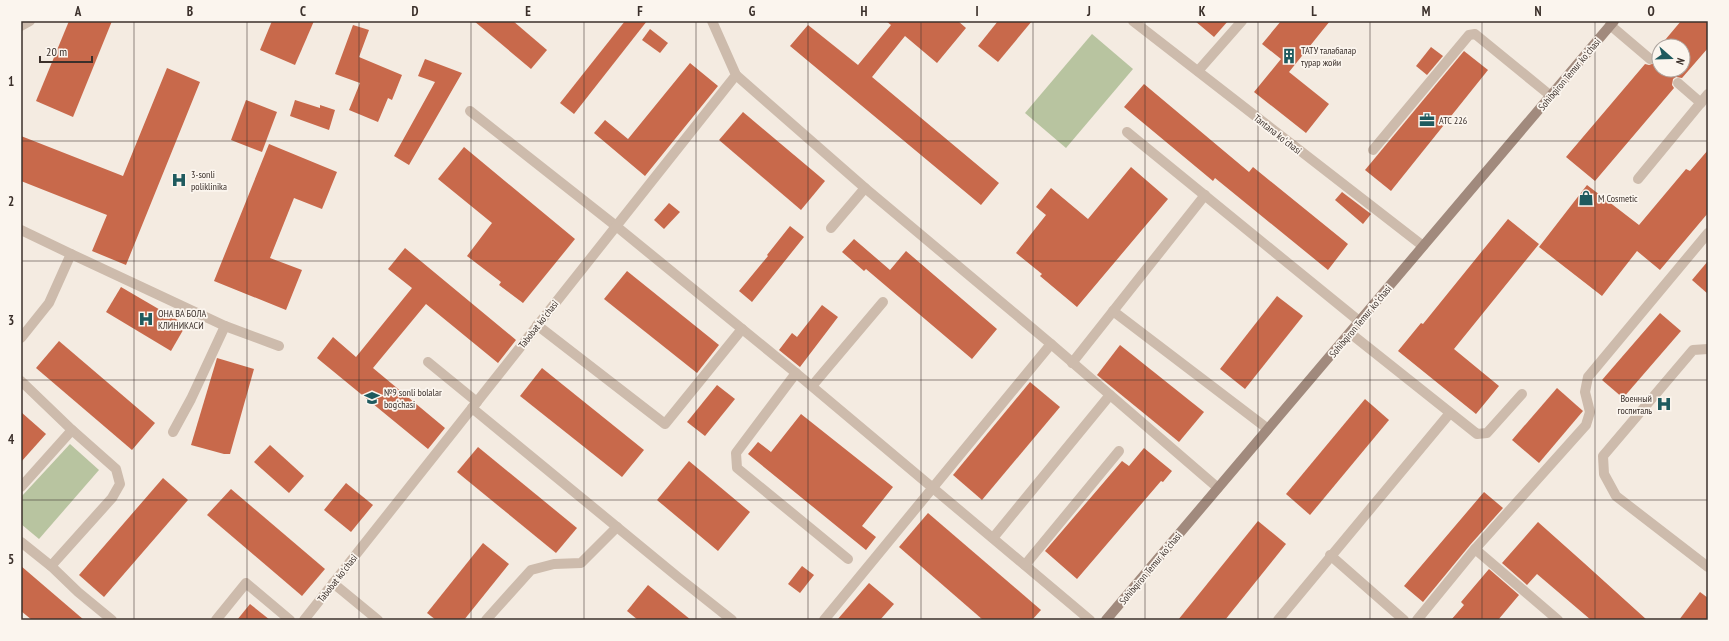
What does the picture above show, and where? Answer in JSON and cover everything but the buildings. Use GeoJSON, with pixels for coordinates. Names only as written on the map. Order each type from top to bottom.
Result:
{"type":"FeatureCollection","features":[{"type":"Feature","properties":{"kind":"main road","name":"Sohibqiron Temur koʻchasi"},"geometry":{"type":"LineString","coordinates":[[1106,620],[1612,23]]}},
{"type":"Feature","properties":{"kind":"street"},"geometry":{"type":"LineString","coordinates":[[21,26],[30,21]]}},
{"type":"Feature","properties":{"kind":"street"},"geometry":{"type":"LineString","coordinates":[[712,21],[736,75],[865,188],[1051,344],[1218,488]]}},
{"type":"Feature","properties":{"kind":"street","name":"Tantana koʻchasi"},"geometry":{"type":"LineString","coordinates":[[1133,21],[1423,246]]}},
{"type":"Feature","properties":{"kind":"street"},"geometry":{"type":"LineString","coordinates":[[1198,71],[1242,21]]}},
{"type":"Feature","properties":{"kind":"street"},"geometry":{"type":"LineString","coordinates":[[1612,23],[1650,58]]}},
{"type":"Feature","properties":{"kind":"street"},"geometry":{"type":"LineString","coordinates":[[1373,150],[1468,35],[1472,33],[1551,96]]}},
{"type":"Feature","properties":{"kind":"street","name":"Tabobat koʻchasi"},"geometry":{"type":"LineString","coordinates":[[304,620],[736,75]]}},
{"type":"Feature","properties":{"kind":"street"},"geometry":{"type":"LineString","coordinates":[[1638,179],[1705,98],[1678,83]]}},
{"type":"Feature","properties":{"kind":"street"},"geometry":{"type":"LineString","coordinates":[[470,111],[616,226],[812,386],[1090,620]]}},
{"type":"Feature","properties":{"kind":"street"},"geometry":{"type":"LineString","coordinates":[[1127,132],[1360,321]]}},
{"type":"Feature","properties":{"kind":"street"},"geometry":{"type":"LineString","coordinates":[[831,228],[865,188]]}},
{"type":"Feature","properties":{"kind":"street"},"geometry":{"type":"LineString","coordinates":[[1072,363],[1205,195]]}},
{"type":"Feature","properties":{"kind":"street"},"geometry":{"type":"LineString","coordinates":[[21,230],[225,326],[279,346]]}},
{"type":"Feature","properties":{"kind":"street"},"geometry":{"type":"LineString","coordinates":[[1417,620],[1476,549],[1586,425],[1590,412],[1585,392],[1588,377],[1708,233]]}},
{"type":"Feature","properties":{"kind":"street"},"geometry":{"type":"LineString","coordinates":[[21,338],[49,303],[71,254]]}},
{"type":"Feature","properties":{"kind":"street"},"geometry":{"type":"LineString","coordinates":[[812,386],[883,302]]}},
{"type":"Feature","properties":{"kind":"street"},"geometry":{"type":"LineString","coordinates":[[1113,311],[1268,429]]}},
{"type":"Feature","properties":{"kind":"street"},"geometry":{"type":"LineString","coordinates":[[537,325],[665,424],[742,330]]}},
{"type":"Feature","properties":{"kind":"street"},"geometry":{"type":"LineString","coordinates":[[172,432],[191,399],[225,326]]}},
{"type":"Feature","properties":{"kind":"street"},"geometry":{"type":"LineString","coordinates":[[1350,333],[1477,434],[1487,433],[1522,394]]}},
{"type":"Feature","properties":{"kind":"street"},"geometry":{"type":"LineString","coordinates":[[824,620],[1051,344]]}},
{"type":"Feature","properties":{"kind":"street"},"geometry":{"type":"LineString","coordinates":[[1708,349],[1693,350],[1602,456],[1604,474],[1616,496],[1708,567]]}},
{"type":"Feature","properties":{"kind":"street"},"geometry":{"type":"LineString","coordinates":[[428,362],[474,405],[617,527],[732,620]]}},
{"type":"Feature","properties":{"kind":"street"},"geometry":{"type":"LineString","coordinates":[[796,373],[736,453],[737,468],[848,559]]}},
{"type":"Feature","properties":{"kind":"street"},"geometry":{"type":"LineString","coordinates":[[21,381],[72,430],[116,469],[120,484],[112,498],[51,566]]}},
{"type":"Feature","properties":{"kind":"street"},"geometry":{"type":"LineString","coordinates":[[993,538],[1110,395]]}},
{"type":"Feature","properties":{"kind":"street"},"geometry":{"type":"LineString","coordinates":[[1278,620],[1450,413]]}},
{"type":"Feature","properties":{"kind":"street"},"geometry":{"type":"LineString","coordinates":[[21,487],[72,430]]}},
{"type":"Feature","properties":{"kind":"street"},"geometry":{"type":"LineString","coordinates":[[1025,565],[1119,451]]}},
{"type":"Feature","properties":{"kind":"street"},"geometry":{"type":"LineString","coordinates":[[486,620],[531,570],[554,564],[581,563],[617,527]]}},
{"type":"Feature","properties":{"kind":"street"},"geometry":{"type":"LineString","coordinates":[[21,542],[51,566],[78,592],[112,620]]}},
{"type":"Feature","properties":{"kind":"street"},"geometry":{"type":"LineString","coordinates":[[1476,549],[1553,618]]}},
{"type":"Feature","properties":{"kind":"street"},"geometry":{"type":"LineString","coordinates":[[1330,556],[1404,620]]}},
{"type":"Feature","properties":{"kind":"street"},"geometry":{"type":"LineString","coordinates":[[216,620],[246,583],[290,620]]}},
{"type":"Feature","properties":{"kind":"street"},"geometry":{"type":"LineString","coordinates":[[333,583],[378,620]]}},
{"type":"Feature","properties":{"kind":"green space"},"geometry":{"type":"Polygon","coordinates":[[[1092,34],[1133,69],[1066,148],[1025,113],[1092,34]]]}},
{"type":"Feature","properties":{"kind":"green space"},"geometry":{"type":"Polygon","coordinates":[[[70,444],[99,470],[39,539],[21,524],[21,497],[70,444]]]}},
{"type":"Feature","properties":{"kind":"place","name":"ТАТУ талабалар турар жойи"},"geometry":{"type":"Point","coordinates":[1289,56]}},
{"type":"Feature","properties":{"kind":"place","name":"АТС 226"},"geometry":{"type":"Point","coordinates":[1427,120]}},
{"type":"Feature","properties":{"kind":"place","name":"3-sonli poliklinika"},"geometry":{"type":"Point","coordinates":[179,180]}},
{"type":"Feature","properties":{"kind":"place","name":"M Cosmetic"},"geometry":{"type":"Point","coordinates":[1586,198]}},
{"type":"Feature","properties":{"kind":"place","name":"ОНА ВА БОЛА КЛИНИКАСИ"},"geometry":{"type":"Point","coordinates":[146,319]}},
{"type":"Feature","properties":{"kind":"place","name":"№9 sonli bolalar bog‘chasi"},"geometry":{"type":"Point","coordinates":[372,398]}},
{"type":"Feature","properties":{"kind":"place","name":"Военный госпиталь"},"geometry":{"type":"Point","coordinates":[1664,404]}}]}
